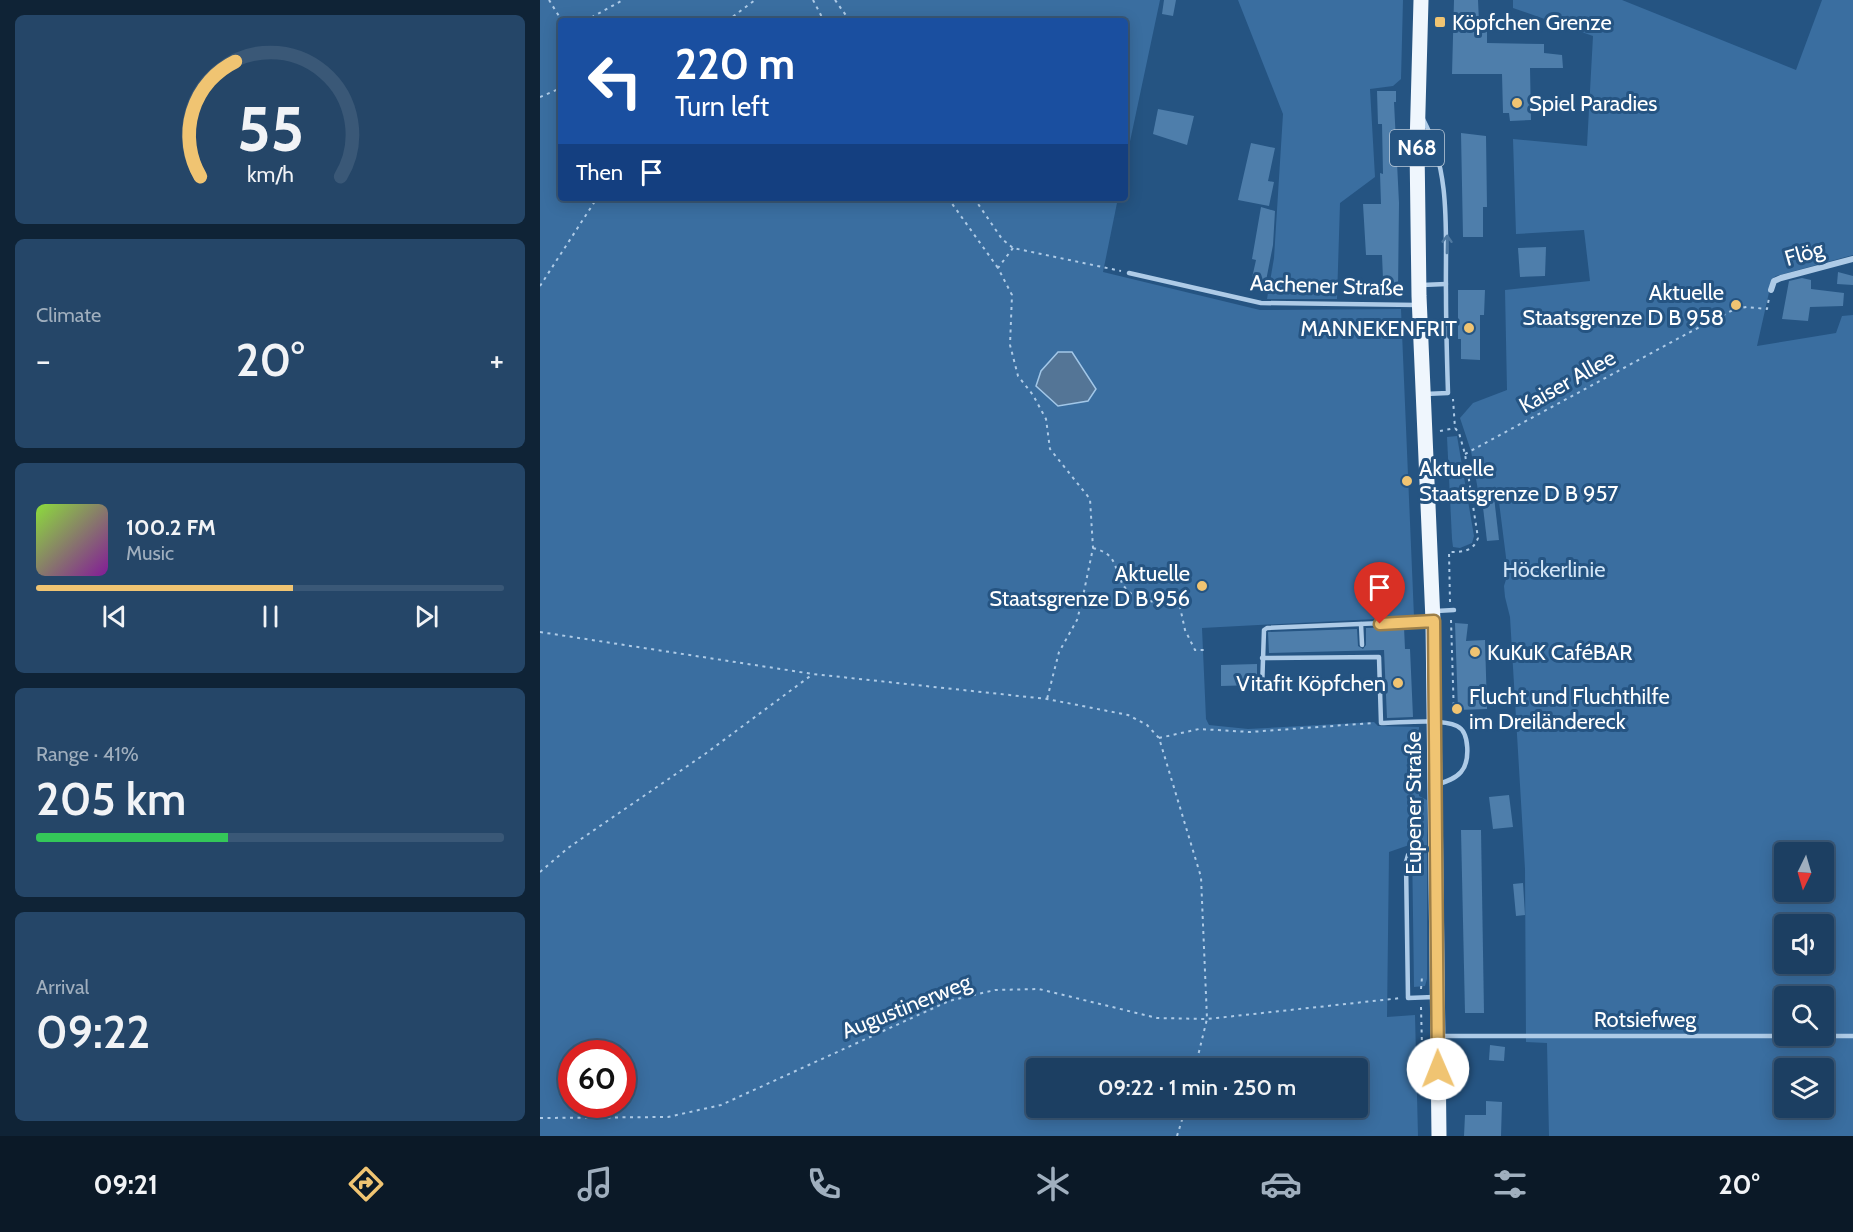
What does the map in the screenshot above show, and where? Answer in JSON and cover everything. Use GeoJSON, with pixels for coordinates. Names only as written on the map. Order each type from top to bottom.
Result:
{"type":"FeatureCollection","features":[{"type":"Feature","properties":{"kind":"main road","name":"Aachener Straße"},"geometry":{"type":"LineString","coordinates":[[1421,0],[1418,108],[1419,305],[1427,470]]}},
{"type":"Feature","properties":{"kind":"main road","name":"Eupener Straße"},"geometry":{"type":"LineString","coordinates":[[1427,470],[1435,723],[1439,1136]]}},
{"type":"Feature","properties":{"kind":"street","name":"Flög"},"geometry":{"type":"LineString","coordinates":[[1771,290],[1774,281],[1781,278],[1853,259]]}},
{"type":"Feature","properties":{"kind":"lane"},"geometry":{"type":"LineString","coordinates":[[1418,108],[1434,140],[1446,203],[1448,393],[1423,394]]}},
{"type":"Feature","properties":{"kind":"lane","name":"Aachener Straße"},"geometry":{"type":"LineString","coordinates":[[1129,273],[1261,303],[1419,305]]}},
{"type":"Feature","properties":{"kind":"lane"},"geometry":{"type":"LineString","coordinates":[[1419,285],[1446,284]]}},
{"type":"Feature","properties":{"kind":"lane"},"geometry":{"type":"LineString","coordinates":[[1262,689],[1264,630],[1267,628],[1361,624],[1433,616],[1452,610]]}},
{"type":"Feature","properties":{"kind":"lane"},"geometry":{"type":"LineString","coordinates":[[1361,624],[1362,645]]}},
{"type":"Feature","properties":{"kind":"lane"},"geometry":{"type":"LineString","coordinates":[[1262,658],[1379,657],[1381,723],[1435,723],[1455,725],[1463,729],[1466,737],[1466,765],[1461,773],[1448,782],[1436,785]]}},
{"type":"Feature","properties":{"kind":"lane"},"geometry":{"type":"LineString","coordinates":[[1436,849],[1421,849],[1408,855],[1406,862],[1408,998],[1437,997]]}},
{"type":"Feature","properties":{"kind":"lane","name":"Rotsiefweg"},"geometry":{"type":"LineString","coordinates":[[1437,1036],[1853,1036]]}},
{"type":"Feature","properties":{"kind":"path"},"geometry":{"type":"LineString","coordinates":[[549,0],[559,18]]}},
{"type":"Feature","properties":{"kind":"path"},"geometry":{"type":"LineString","coordinates":[[590,18],[623,0]]}},
{"type":"Feature","properties":{"kind":"path"},"geometry":{"type":"LineString","coordinates":[[731,18],[755,0]]}},
{"type":"Feature","properties":{"kind":"path"},"geometry":{"type":"LineString","coordinates":[[813,0],[822,18]]}},
{"type":"Feature","properties":{"kind":"path"},"geometry":{"type":"LineString","coordinates":[[835,0],[848,18]]}},
{"type":"Feature","properties":{"kind":"path"},"geometry":{"type":"LineString","coordinates":[[540,97],[558,89]]}},
{"type":"Feature","properties":{"kind":"path"},"geometry":{"type":"LineString","coordinates":[[540,286],[595,201]]}},
{"type":"Feature","properties":{"kind":"path"},"geometry":{"type":"LineString","coordinates":[[950,201],[998,268],[1012,295],[1010,345],[1018,376],[1033,395],[1046,419],[1050,449],[1090,499],[1093,548],[1077,620],[1059,652],[1047,699]]}},
{"type":"Feature","properties":{"kind":"path"},"geometry":{"type":"LineString","coordinates":[[976,201],[1002,239],[1013,249],[1129,273]]}},
{"type":"Feature","properties":{"kind":"path"},"geometry":{"type":"LineString","coordinates":[[998,268],[1013,249]]}},
{"type":"Feature","properties":{"kind":"path","name":"Kaiser Allee"},"geometry":{"type":"LineString","coordinates":[[1465,454],[1718,318],[1747,307],[1767,309],[1771,290]]}},
{"type":"Feature","properties":{"kind":"path"},"geometry":{"type":"LineString","coordinates":[[1448,393],[1453,398],[1455,428],[1465,454],[1478,538],[1475,546],[1468,550],[1449,552],[1455,725]]}},
{"type":"Feature","properties":{"kind":"path"},"geometry":{"type":"LineString","coordinates":[[1440,431],[1455,428]]}},
{"type":"Feature","properties":{"kind":"path"},"geometry":{"type":"LineString","coordinates":[[1093,548],[1105,551],[1115,561],[1127,590],[1140,599],[1180,607],[1185,630],[1195,650],[1204,650]]}},
{"type":"Feature","properties":{"kind":"path"},"geometry":{"type":"LineString","coordinates":[[540,633],[813,674],[1047,699],[1128,715],[1147,725],[1159,738],[1201,877],[1207,1019],[1198,1058]]}},
{"type":"Feature","properties":{"kind":"path"},"geometry":{"type":"LineString","coordinates":[[540,872],[568,848],[705,754],[813,674]]}},
{"type":"Feature","properties":{"kind":"path"},"geometry":{"type":"LineString","coordinates":[[1159,738],[1199,729],[1250,732],[1381,723]]}},
{"type":"Feature","properties":{"kind":"path"},"geometry":{"type":"LineString","coordinates":[[1422,971],[1422,1059]]}},
{"type":"Feature","properties":{"kind":"path","name":"Augustinerweg"},"geometry":{"type":"LineString","coordinates":[[540,1118],[668,1117],[721,1105],[949,1001],[995,990],[1039,989],[1063,993],[1157,1018],[1207,1019],[1408,998]]}},
{"type":"Feature","properties":{"kind":"path"},"geometry":{"type":"LineString","coordinates":[[1177,1136],[1183,1118]]}},
{"type":"Feature","properties":{"kind":"green space"},"geometry":{"type":"Polygon","coordinates":[[[540,0],[1160,0],[1128,151],[1128,18],[558,18],[558,201],[1117,201],[1103,272],[1260,310],[1401,309],[1414,617],[1202,628],[1206,719],[1209,725],[1248,729],[1374,722],[1378,726],[1419,727],[1419,796],[1427,800],[1427,979],[1425,986],[1414,987],[1412,844],[1389,852],[1387,1017],[1415,1015],[1418,1136],[540,1136],[540,0]]]}},
{"type":"Feature","properties":{"kind":"green space"},"geometry":{"type":"Polygon","coordinates":[[[1238,0],[1403,0],[1401,79],[1393,86],[1370,89],[1375,177],[1340,203],[1337,299],[1267,299],[1274,258],[1283,114],[1238,0]]]}},
{"type":"Feature","properties":{"kind":"green space","name":"Höckerlinie"},"geometry":{"type":"Polygon","coordinates":[[[1513,0],[1622,0],[1796,70],[1822,0],[1853,0],[1853,255],[1772,279],[1757,346],[1836,333],[1842,316],[1853,315],[1853,1136],[1549,1136],[1547,1043],[1526,1042],[1525,869],[1510,617],[1504,586],[1508,573],[1498,494],[1479,496],[1471,451],[1460,418],[1473,403],[1507,390],[1505,290],[1590,281],[1584,230],[1516,234],[1513,139],[1587,146],[1593,36],[1513,8],[1513,0]]]}},
{"type":"Feature","properties":{"kind":"green space"},"geometry":{"type":"Polygon","coordinates":[[[1457,436],[1474,536],[1472,543],[1460,548],[1453,547],[1452,539],[1447,437],[1457,436]]]}},
{"type":"Feature","properties":{"kind":"shaded area"},"geometry":{"type":"Polygon","coordinates":[[[1058,352],[1072,352],[1096,389],[1088,401],[1058,406],[1036,386],[1041,371],[1058,352]]]}},
{"type":"Feature","properties":{"kind":"building"},"geometry":{"type":"Polygon","coordinates":[[[1164,0],[1176,0],[1173,16],[1162,14],[1164,0]]]}},
{"type":"Feature","properties":{"kind":"building"},"geometry":{"type":"Polygon","coordinates":[[[1454,0],[1478,0],[1479,22],[1487,22],[1487,43],[1544,44],[1544,53],[1562,55],[1563,68],[1530,68],[1531,120],[1510,121],[1509,113],[1503,113],[1502,74],[1452,74],[1454,0]]]}},
{"type":"Feature","properties":{"kind":"building"},"geometry":{"type":"Polygon","coordinates":[[[1377,91],[1396,91],[1396,102],[1394,102],[1399,203],[1398,291],[1387,291],[1386,279],[1383,279],[1382,255],[1366,255],[1363,204],[1381,204],[1382,124],[1378,124],[1377,91]]]}},
{"type":"Feature","properties":{"kind":"building"},"geometry":{"type":"Polygon","coordinates":[[[1158,109],[1194,116],[1187,145],[1153,134],[1158,109]]]}},
{"type":"Feature","properties":{"kind":"building"},"geometry":{"type":"Polygon","coordinates":[[[1461,133],[1486,136],[1487,207],[1483,207],[1483,237],[1463,237],[1461,133]]]}},
{"type":"Feature","properties":{"kind":"building"},"geometry":{"type":"Polygon","coordinates":[[[1251,143],[1275,148],[1268,181],[1274,182],[1269,206],[1238,200],[1251,143]]]}},
{"type":"Feature","properties":{"kind":"building"},"geometry":{"type":"Polygon","coordinates":[[[1261,207],[1275,211],[1273,245],[1264,291],[1250,287],[1256,260],[1252,259],[1261,207]]]}},
{"type":"Feature","properties":{"kind":"building"},"geometry":{"type":"Polygon","coordinates":[[[1546,247],[1545,276],[1520,277],[1518,248],[1546,247]]]}},
{"type":"Feature","properties":{"kind":"building"},"geometry":{"type":"Polygon","coordinates":[[[1838,272],[1853,276],[1853,285],[1837,284],[1838,272]]]}},
{"type":"Feature","properties":{"kind":"building"},"geometry":{"type":"Polygon","coordinates":[[[1802,278],[1811,280],[1811,289],[1844,293],[1843,306],[1810,307],[1808,321],[1782,319],[1789,281],[1802,278]]]}},
{"type":"Feature","properties":{"kind":"building"},"geometry":{"type":"Polygon","coordinates":[[[1458,290],[1485,290],[1484,315],[1480,315],[1480,360],[1461,359],[1461,339],[1458,339],[1458,290]]]}},
{"type":"Feature","properties":{"kind":"building"},"geometry":{"type":"Polygon","coordinates":[[[1494,497],[1499,540],[1487,541],[1482,499],[1494,497]]]}},
{"type":"Feature","properties":{"kind":"building"},"geometry":{"type":"Polygon","coordinates":[[[1455,623],[1468,624],[1466,641],[1485,640],[1487,709],[1458,710],[1455,623]]]}},
{"type":"Feature","properties":{"kind":"building"},"geometry":{"type":"Polygon","coordinates":[[[1404,627],[1405,649],[1410,649],[1413,717],[1387,718],[1384,650],[1269,653],[1268,632],[1357,629],[1358,646],[1363,649],[1366,645],[1366,628],[1404,627]]]}},
{"type":"Feature","properties":{"kind":"building"},"geometry":{"type":"Polygon","coordinates":[[[1257,664],[1257,685],[1221,686],[1221,665],[1257,664]]]}},
{"type":"Feature","properties":{"kind":"building"},"geometry":{"type":"Polygon","coordinates":[[[1509,795],[1513,827],[1493,829],[1489,797],[1509,795]]]}},
{"type":"Feature","properties":{"kind":"building"},"geometry":{"type":"Polygon","coordinates":[[[1461,830],[1481,830],[1484,1013],[1465,1013],[1461,830]]]}},
{"type":"Feature","properties":{"kind":"building"},"geometry":{"type":"Polygon","coordinates":[[[1523,883],[1525,915],[1516,916],[1513,884],[1523,883]]]}},
{"type":"Feature","properties":{"kind":"building"},"geometry":{"type":"Polygon","coordinates":[[[1490,1045],[1505,1047],[1504,1061],[1489,1060],[1490,1045]]]}},
{"type":"Feature","properties":{"kind":"building"},"geometry":{"type":"Polygon","coordinates":[[[1486,1101],[1502,1102],[1501,1136],[1464,1136],[1465,1115],[1486,1115],[1486,1101]]]}},
{"type":"Feature","properties":{"kind":"place","name":"Köpfchen Grenze"},"geometry":{"type":"Point","coordinates":[1440,22]}},
{"type":"Feature","properties":{"kind":"place","name":"Spiel Paradies"},"geometry":{"type":"Point","coordinates":[1517,103]}},
{"type":"Feature","properties":{"kind":"place","name":"Aktuelle Staatsgrenze D B 958"},"geometry":{"type":"Point","coordinates":[1736,305]}},
{"type":"Feature","properties":{"kind":"place","name":"MANNEKENFRIT"},"geometry":{"type":"Point","coordinates":[1469,328]}},
{"type":"Feature","properties":{"kind":"place","name":"Aktuelle Staatsgrenze D B 957"},"geometry":{"type":"Point","coordinates":[1407,481]}},
{"type":"Feature","properties":{"kind":"place","name":"Aktuelle Staatsgrenze D B 956"},"geometry":{"type":"Point","coordinates":[1202,586]}},
{"type":"Feature","properties":{"kind":"place","name":"KuKuK CaféBAR"},"geometry":{"type":"Point","coordinates":[1475,652]}},
{"type":"Feature","properties":{"kind":"place","name":"Vitafit Köpfchen"},"geometry":{"type":"Point","coordinates":[1398,683]}},
{"type":"Feature","properties":{"kind":"place","name":"Flucht und Fluchthilfe im Dreiländereck"},"geometry":{"type":"Point","coordinates":[1457,709]}},
{"type":"Feature","properties":{"kind":"route"},"geometry":{"type":"LineString","coordinates":[[1380,624],[1434,621],[1438,1069]]}}]}
